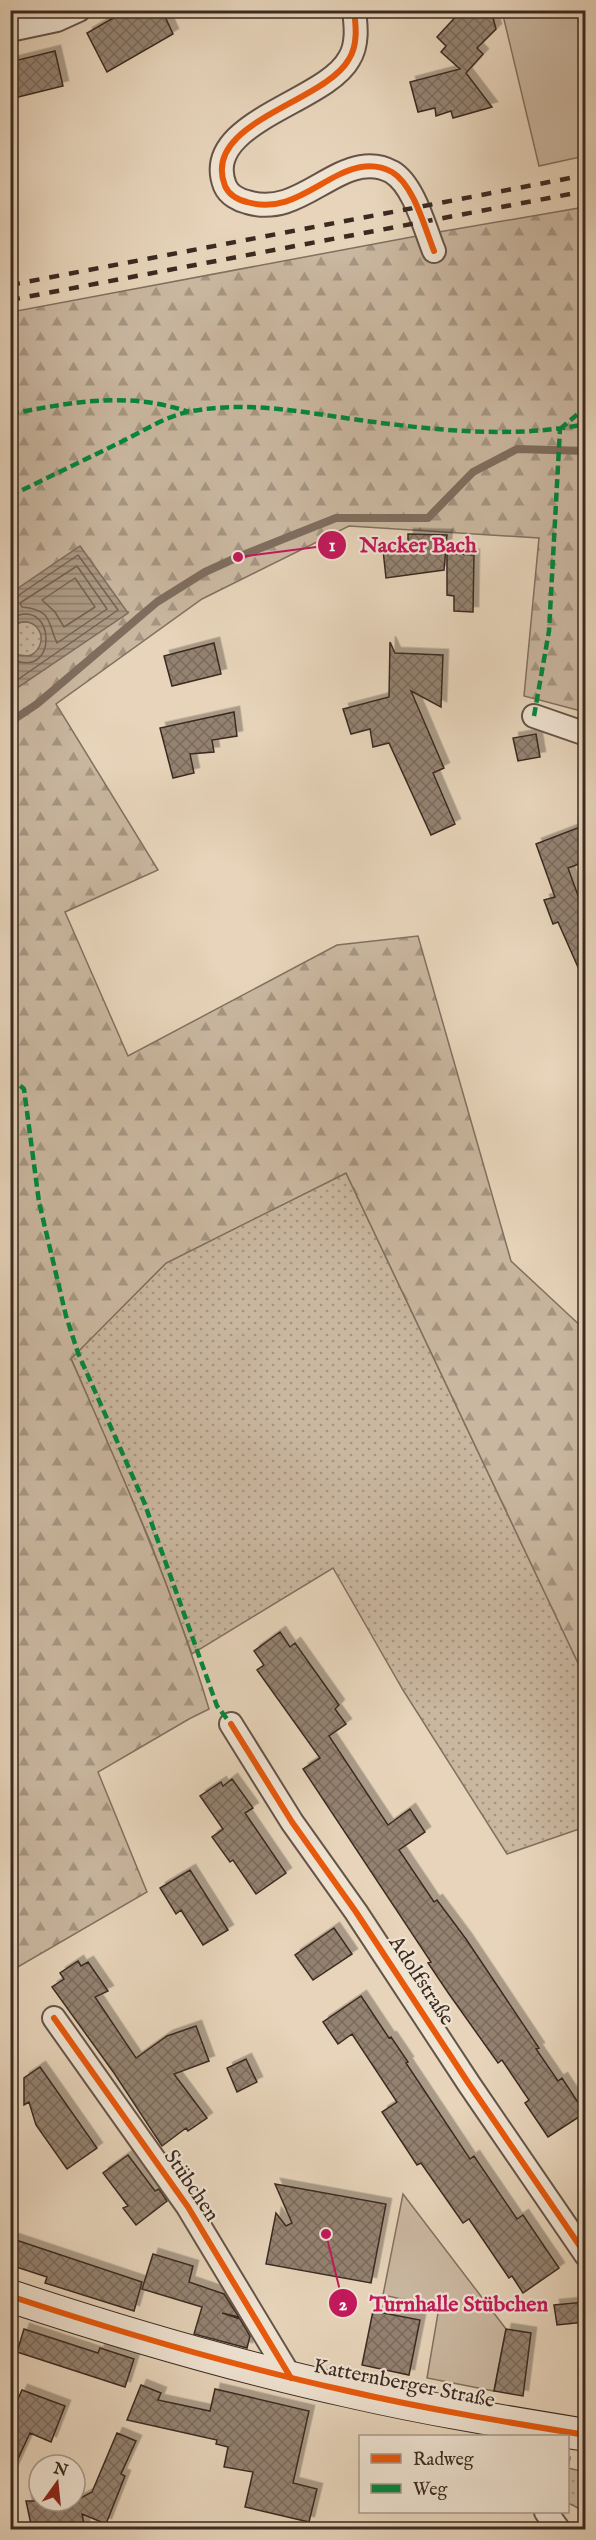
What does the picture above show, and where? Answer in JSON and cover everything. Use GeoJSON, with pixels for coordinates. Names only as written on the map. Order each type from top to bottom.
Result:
{"type":"FeatureCollection","features":[{"type":"Feature","properties":{"kind":"street"},"geometry":{"type":"LineString","coordinates":[[10,30],[57,20],[79,10]]}},
{"type":"Feature","properties":{"kind":"street"},"geometry":{"type":"LineString","coordinates":[[354,10],[355,42],[350,59],[337,75],[314,91],[247,127],[226,155],[223,172],[226,188],[238,199],[252,204],[274,204],[302,196],[361,167],[379,167],[394,173],[411,193],[434,251]]}},
{"type":"Feature","properties":{"kind":"street"},"geometry":{"type":"LineString","coordinates":[[534,716],[585,734]]}},
{"type":"Feature","properties":{"kind":"street","name":"Adolfstraße"},"geometry":{"type":"LineString","coordinates":[[231,1724],[292,1822],[356,1912],[585,2255]]}},
{"type":"Feature","properties":{"kind":"street","name":"Stübchen"},"geometry":{"type":"LineString","coordinates":[[54,2018],[188,2207],[291,2378]]}},
{"type":"Feature","properties":{"kind":"street","name":"Katternberger Straße"},"geometry":{"type":"LineString","coordinates":[[10,2296],[154,2342],[291,2378],[549,2433],[585,2436]]}},
{"type":"Feature","properties":{"kind":"street"},"geometry":{"type":"LineString","coordinates":[[547,2513],[559,2529]]}},
{"type":"Feature","properties":{"kind":"green space"},"geometry":{"type":"Polygon","coordinates":[[[502,11],[585,11],[585,156],[539,166],[502,11]]]}},
{"type":"Feature","properties":{"kind":"green space"},"geometry":{"type":"Polygon","coordinates":[[[585,207],[585,712],[524,696],[539,538],[349,526],[202,599],[56,704],[158,870],[65,912],[128,1056],[337,945],[418,936],[511,1261],[585,1330],[585,1664],[579,1665],[346,1173],[166,1263],[71,1359],[163,1576],[209,1709],[98,1772],[147,1892],[11,1971],[11,692],[128,612],[11,593],[11,312],[585,207]]]}},
{"type":"Feature","properties":{"kind":"green space"},"geometry":{"type":"Polygon","coordinates":[[[25,622],[37,627],[42,639],[37,651],[25,656],[13,651],[8,639],[13,627],[25,622]]]}},
{"type":"Feature","properties":{"kind":"green space"},"geometry":{"type":"Polygon","coordinates":[[[346,1173],[579,1665],[586,1686],[585,1827],[507,1854],[403,1690],[333,1568],[192,1654],[150,1541],[71,1358],[166,1263],[346,1173]]]}},
{"type":"Feature","properties":{"kind":"green space"},"geometry":{"type":"Polygon","coordinates":[[[403,2194],[506,2329],[494,2391],[427,2378],[439,2307],[383,2295],[403,2194]]]}},
{"type":"Feature","properties":{"kind":"green space"},"geometry":{"type":"Polygon","coordinates":[[[569,2468],[585,2472],[585,2508],[578,2508],[569,2504],[569,2468]]]}},
{"type":"Feature","properties":{"kind":"water"},"geometry":{"type":"Polygon","coordinates":[[[80,546],[128,613],[11,692],[11,650],[18,655],[30,656],[41,643],[41,635],[33,624],[27,622],[19,622],[11,627],[11,593],[80,546]]]}},
{"type":"Feature","properties":{"kind":"building"},"geometry":{"type":"Polygon","coordinates":[[[127,10],[162,10],[173,34],[107,72],[87,33],[127,10]]]}},
{"type":"Feature","properties":{"kind":"building"},"geometry":{"type":"Polygon","coordinates":[[[462,10],[491,10],[496,29],[477,48],[483,54],[466,73],[492,107],[453,118],[451,111],[436,116],[435,108],[418,112],[410,82],[460,69],[441,52],[446,46],[437,37],[462,10]]]}},
{"type":"Feature","properties":{"kind":"building"},"geometry":{"type":"Polygon","coordinates":[[[55,51],[63,86],[10,99],[10,62],[55,51]]]}},
{"type":"Feature","properties":{"kind":"building"},"geometry":{"type":"Polygon","coordinates":[[[408,534],[447,535],[444,570],[386,578],[383,550],[408,550],[408,534]]]}},
{"type":"Feature","properties":{"kind":"building"},"geometry":{"type":"Polygon","coordinates":[[[447,553],[474,555],[473,612],[454,611],[454,596],[447,595],[447,553]]]}},
{"type":"Feature","properties":{"kind":"building"},"geometry":{"type":"Polygon","coordinates":[[[390,642],[395,653],[443,655],[441,707],[411,691],[444,768],[433,773],[455,824],[431,835],[389,743],[373,747],[370,729],[351,734],[343,709],[389,697],[390,642]]]}},
{"type":"Feature","properties":{"kind":"building"},"geometry":{"type":"Polygon","coordinates":[[[214,643],[221,674],[172,686],[164,656],[214,643]]]}},
{"type":"Feature","properties":{"kind":"building"},"geometry":{"type":"Polygon","coordinates":[[[234,712],[237,736],[212,740],[214,752],[190,754],[194,773],[173,778],[160,728],[234,712]]]}},
{"type":"Feature","properties":{"kind":"building"},"geometry":{"type":"Polygon","coordinates":[[[536,734],[540,757],[518,761],[513,738],[536,734]]]}},
{"type":"Feature","properties":{"kind":"building"},"geometry":{"type":"Polygon","coordinates":[[[585,825],[585,862],[568,868],[585,915],[585,983],[558,922],[553,924],[544,900],[555,897],[536,844],[585,825]]]}},
{"type":"Feature","properties":{"kind":"building"},"geometry":{"type":"Polygon","coordinates":[[[280,1632],[290,1647],[295,1643],[339,1705],[335,1709],[346,1724],[329,1736],[388,1825],[410,1809],[425,1832],[399,1850],[434,1902],[437,1900],[466,1939],[539,2048],[536,2049],[558,2081],[562,2078],[585,2113],[548,2137],[525,2103],[529,2100],[502,2060],[498,2063],[449,1994],[428,1963],[431,1962],[303,1769],[320,1758],[257,1670],[264,1665],[254,1651],[280,1632]]]}},
{"type":"Feature","properties":{"kind":"building"},"geometry":{"type":"Polygon","coordinates":[[[232,1779],[253,1808],[245,1813],[286,1873],[256,1894],[233,1860],[230,1862],[212,1837],[223,1829],[200,1796],[221,1782],[223,1786],[232,1779]]]}},
{"type":"Feature","properties":{"kind":"building"},"geometry":{"type":"Polygon","coordinates":[[[190,1870],[228,1930],[203,1945],[181,1910],[176,1914],[160,1888],[190,1870]]]}},
{"type":"Feature","properties":{"kind":"building"},"geometry":{"type":"Polygon","coordinates":[[[334,1928],[352,1954],[313,1980],[295,1955],[334,1928]]]}},
{"type":"Feature","properties":{"kind":"building"},"geometry":{"type":"Polygon","coordinates":[[[78,1961],[81,1966],[88,1962],[108,1991],[95,1997],[136,2058],[167,2036],[196,2026],[209,2061],[174,2074],[207,2118],[188,2131],[186,2128],[162,2146],[114,2073],[52,1987],[64,1979],[60,1973],[78,1961]]]}},
{"type":"Feature","properties":{"kind":"building"},"geometry":{"type":"Polygon","coordinates":[[[361,1996],[408,2062],[406,2063],[470,2159],[474,2156],[517,2219],[523,2215],[559,2268],[523,2293],[512,2276],[509,2278],[469,2219],[463,2223],[421,2163],[417,2165],[382,2112],[397,2102],[352,2034],[338,2044],[323,2022],[361,1996]]]}},
{"type":"Feature","properties":{"kind":"building"},"geometry":{"type":"Polygon","coordinates":[[[246,2059],[257,2082],[237,2092],[227,2068],[246,2059]]]}},
{"type":"Feature","properties":{"kind":"building"},"geometry":{"type":"Polygon","coordinates":[[[40,2067],[97,2148],[67,2169],[36,2125],[29,2102],[24,2105],[24,2078],[40,2067]]]}},
{"type":"Feature","properties":{"kind":"building"},"geometry":{"type":"Polygon","coordinates":[[[128,2155],[155,2191],[159,2189],[167,2201],[136,2225],[123,2208],[128,2206],[103,2173],[128,2155]]]}},
{"type":"Feature","properties":{"kind":"building"},"geometry":{"type":"Polygon","coordinates":[[[275,2184],[386,2204],[371,2283],[266,2264],[276,2213],[286,2226],[292,2223],[275,2184]]]}},
{"type":"Feature","properties":{"kind":"building"},"geometry":{"type":"Polygon","coordinates":[[[10,2238],[142,2282],[134,2311],[45,2283],[47,2277],[10,2265],[10,2238]]]}},
{"type":"Feature","properties":{"kind":"building"},"geometry":{"type":"Polygon","coordinates":[[[153,2254],[193,2266],[189,2282],[224,2294],[239,2317],[222,2313],[240,2319],[250,2336],[247,2348],[194,2334],[202,2307],[142,2289],[153,2254]]]}},
{"type":"Feature","properties":{"kind":"building"},"geometry":{"type":"Polygon","coordinates":[[[585,2302],[585,2322],[557,2325],[554,2305],[585,2302]]]}},
{"type":"Feature","properties":{"kind":"building"},"geometry":{"type":"Polygon","coordinates":[[[373,2311],[420,2320],[409,2375],[362,2365],[373,2311]]]}},
{"type":"Feature","properties":{"kind":"building"},"geometry":{"type":"Polygon","coordinates":[[[24,2329],[98,2353],[100,2348],[134,2359],[125,2387],[17,2352],[24,2329]]]}},
{"type":"Feature","properties":{"kind":"building"},"geometry":{"type":"Polygon","coordinates":[[[506,2329],[531,2333],[523,2396],[494,2391],[506,2329]]]}},
{"type":"Feature","properties":{"kind":"building"},"geometry":{"type":"Polygon","coordinates":[[[141,2385],[161,2393],[158,2400],[210,2411],[215,2389],[309,2411],[293,2483],[317,2489],[309,2522],[245,2507],[253,2472],[224,2467],[228,2447],[216,2444],[217,2440],[127,2420],[141,2385]]]}},
{"type":"Feature","properties":{"kind":"building"},"geometry":{"type":"Polygon","coordinates":[[[22,2390],[65,2406],[51,2442],[30,2433],[10,2476],[10,2416],[22,2390]]]}},
{"type":"Feature","properties":{"kind":"building"},"geometry":{"type":"Polygon","coordinates":[[[117,2433],[136,2441],[121,2474],[125,2476],[106,2524],[82,2514],[85,2529],[32,2529],[29,2513],[87,2513],[87,2495],[92,2492],[117,2433]]]}},
{"type":"Feature","properties":{"kind":"waterway"},"geometry":{"type":"LineString","coordinates":[[10,722],[37,704],[157,602],[205,572],[336,518],[428,518],[473,472],[517,449],[586,451]]}},
{"type":"Feature","properties":{"kind":"railway"},"geometry":{"type":"LineString","coordinates":[[10,285],[586,175]]}},
{"type":"Feature","properties":{"kind":"railway"},"geometry":{"type":"LineString","coordinates":[[10,300],[586,191]]}},
{"type":"Feature","properties":{"kind":"marked path"},"geometry":{"type":"LineString","coordinates":[[10,414],[78,403],[121,400],[166,406],[189,412]]}},
{"type":"Feature","properties":{"kind":"marked path"},"geometry":{"type":"LineString","coordinates":[[10,496],[165,420],[183,413],[213,408],[255,407],[444,430],[530,431],[586,424]]}},
{"type":"Feature","properties":{"kind":"marked path"},"geometry":{"type":"LineString","coordinates":[[560,429],[586,407]]}},
{"type":"Feature","properties":{"kind":"marked path"},"geometry":{"type":"LineString","coordinates":[[534,716],[549,631],[560,429]]}},
{"type":"Feature","properties":{"kind":"marked path"},"geometry":{"type":"LineString","coordinates":[[10,1077],[24,1089],[39,1202],[66,1316],[78,1353],[144,1502],[217,1706],[231,1724]]}},
{"type":"Feature","properties":{"kind":"cycle path"},"geometry":{"type":"LineString","coordinates":[[354,10],[355,42],[349,59],[336,74],[247,129],[230,145],[222,164],[225,186],[238,198],[263,205],[293,199],[347,171],[365,166],[385,169],[400,178],[413,197],[434,251]]}},
{"type":"Feature","properties":{"kind":"cycle path"},"geometry":{"type":"LineString","coordinates":[[231,1724],[292,1822],[356,1912],[469,2084],[586,2255]]}},
{"type":"Feature","properties":{"kind":"cycle path"},"geometry":{"type":"LineString","coordinates":[[54,2018],[188,2207],[291,2378]]}},
{"type":"Feature","properties":{"kind":"cycle path"},"geometry":{"type":"LineString","coordinates":[[10,2296],[178,2348],[263,2371],[377,2398],[586,2435]]}},
{"type":"Feature","properties":{"kind":"place","name":"Nacker Bach"},"geometry":{"type":"Point","coordinates":[238,557]}},
{"type":"Feature","properties":{"kind":"place","name":"Turnhalle Stübchen"},"geometry":{"type":"Point","coordinates":[326,2234]}}]}
